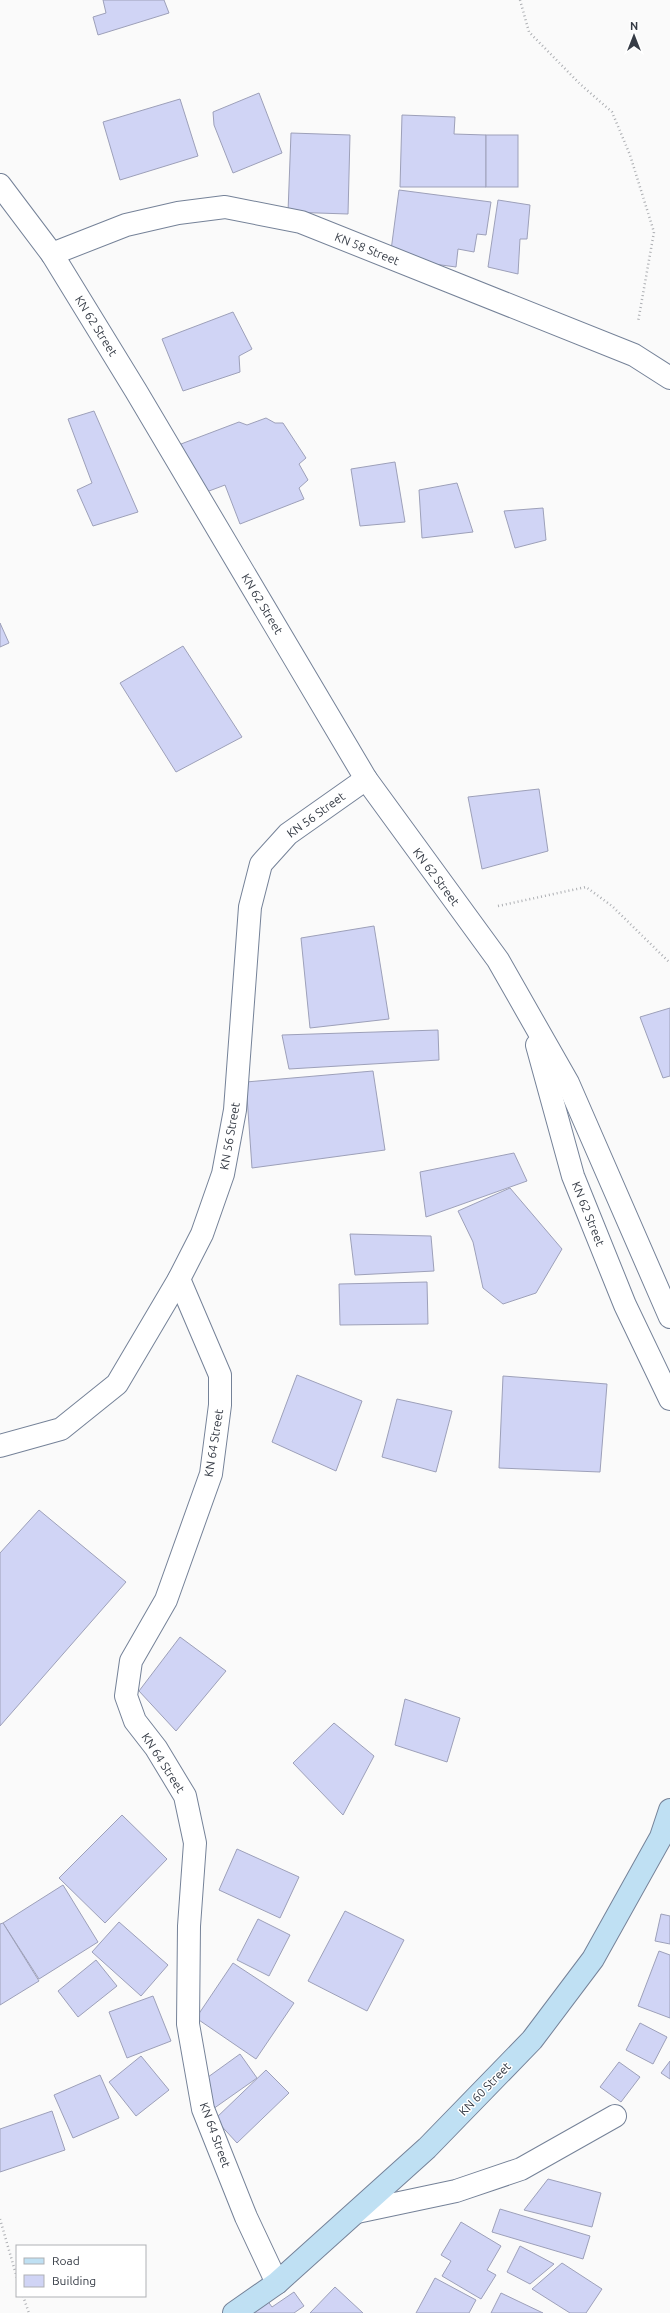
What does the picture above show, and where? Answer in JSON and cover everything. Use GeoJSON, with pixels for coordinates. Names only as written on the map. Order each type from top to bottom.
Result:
{"type":"FeatureCollection","features":[{"type":"Feature","properties":{"kind":"main road","name":"KN 60 Street"},"geometry":{"type":"LineString","coordinates":[[234,2313],[277,2283],[427,2148],[532,2040],[593,1959],[661,1837],[670,1810]]}},
{"type":"Feature","properties":{"kind":"street","name":"KN 62 Street"},"geometry":{"type":"LineString","coordinates":[[0,185],[52,254],[136,391],[366,779],[444,888],[498,960],[529,1019],[568,1083],[670,1317]]}},
{"type":"Feature","properties":{"kind":"street","name":"KN 58 Street"},"geometry":{"type":"LineString","coordinates":[[52,254],[126,225],[178,213],[225,207],[301,222],[634,355],[670,378]]}},
{"type":"Feature","properties":{"kind":"street","name":"KN 56 Street"},"geometry":{"type":"LineString","coordinates":[[0,1446],[61,1428],[117,1384],[180,1279],[202,1234],[223,1174],[235,1110],[250,907],[261,864],[288,834],[366,779]]}},
{"type":"Feature","properties":{"kind":"street","name":"KN 62 Street"},"geometry":{"type":"LineString","coordinates":[[529,1019],[573,1176],[624,1305],[670,1399]]}},
{"type":"Feature","properties":{"kind":"street","name":"KN 64 Street"},"geometry":{"type":"LineString","coordinates":[[180,1279],[220,1375],[220,1405],[211,1474],[166,1600],[131,1661],[126,1696],[135,1721],[156,1748],[185,1796],[195,1843],[189,1926],[188,2024],[203,2109],[246,2217],[277,2283]]}},
{"type":"Feature","properties":{"kind":"street"},"geometry":{"type":"LineString","coordinates":[[357,2212],[456,2191],[521,2169],[615,2116]]}},
{"type":"Feature","properties":{"kind":"path"},"geometry":{"type":"LineString","coordinates":[[520,0],[529,32],[580,84],[612,112],[630,155],[654,232],[632,353],[634,355]]}},
{"type":"Feature","properties":{"kind":"path"},"geometry":{"type":"LineString","coordinates":[[464,913],[586,887],[612,906],[670,963]]}},
{"type":"Feature","properties":{"kind":"path"},"geometry":{"type":"LineString","coordinates":[[0,2219],[16,2275]]}},
{"type":"Feature","properties":{"kind":"path"},"geometry":{"type":"LineString","coordinates":[[23,2297],[29,2313]]}},
{"type":"Feature","properties":{"kind":"building"},"geometry":{"type":"Polygon","coordinates":[[[103,0],[164,0],[169,13],[98,35],[93,17],[106,13],[103,0]]]}},
{"type":"Feature","properties":{"kind":"building"},"geometry":{"type":"Polygon","coordinates":[[[259,93],[282,153],[233,173],[214,125],[213,112],[259,93]]]}},
{"type":"Feature","properties":{"kind":"building"},"geometry":{"type":"Polygon","coordinates":[[[180,99],[198,156],[120,180],[103,122],[180,99]]]}},
{"type":"Feature","properties":{"kind":"building"},"geometry":{"type":"Polygon","coordinates":[[[402,115],[455,117],[454,134],[486,135],[486,187],[400,187],[402,115]]]}},
{"type":"Feature","properties":{"kind":"building"},"geometry":{"type":"Polygon","coordinates":[[[291,133],[350,135],[348,214],[288,212],[291,133]]]}},
{"type":"Feature","properties":{"kind":"building"},"geometry":{"type":"Polygon","coordinates":[[[486,135],[518,135],[518,187],[486,187],[486,135]]]}},
{"type":"Feature","properties":{"kind":"building"},"geometry":{"type":"Polygon","coordinates":[[[399,190],[491,202],[486,235],[477,234],[474,252],[458,249],[456,267],[390,258],[399,190]]]}},
{"type":"Feature","properties":{"kind":"building"},"geometry":{"type":"Polygon","coordinates":[[[498,200],[530,205],[527,239],[520,239],[518,274],[488,267],[498,200]]]}},
{"type":"Feature","properties":{"kind":"building"},"geometry":{"type":"Polygon","coordinates":[[[233,312],[252,349],[239,356],[240,372],[183,391],[162,339],[233,312]]]}},
{"type":"Feature","properties":{"kind":"building"},"geometry":{"type":"Polygon","coordinates":[[[94,411],[138,512],[93,526],[77,490],[92,483],[68,419],[94,411]]]}},
{"type":"Feature","properties":{"kind":"building"},"geometry":{"type":"Polygon","coordinates":[[[266,418],[275,423],[283,423],[306,458],[299,464],[308,480],[299,488],[304,499],[240,524],[225,485],[201,494],[181,444],[239,422],[247,425],[266,418]]]}},
{"type":"Feature","properties":{"kind":"building"},"geometry":{"type":"Polygon","coordinates":[[[395,462],[405,522],[360,526],[351,469],[395,462]]]}},
{"type":"Feature","properties":{"kind":"building"},"geometry":{"type":"Polygon","coordinates":[[[457,483],[473,532],[422,538],[419,490],[457,483]]]}},
{"type":"Feature","properties":{"kind":"building"},"geometry":{"type":"Polygon","coordinates":[[[543,508],[546,540],[515,548],[504,511],[543,508]]]}},
{"type":"Feature","properties":{"kind":"building"},"geometry":{"type":"Polygon","coordinates":[[[0,623],[9,643],[0,647],[0,623]]]}},
{"type":"Feature","properties":{"kind":"building"},"geometry":{"type":"Polygon","coordinates":[[[183,646],[242,737],[176,772],[120,683],[183,646]]]}},
{"type":"Feature","properties":{"kind":"building"},"geometry":{"type":"Polygon","coordinates":[[[539,789],[548,851],[482,869],[468,797],[539,789]]]}},
{"type":"Feature","properties":{"kind":"building"},"geometry":{"type":"Polygon","coordinates":[[[374,926],[389,1019],[310,1028],[301,938],[374,926]]]}},
{"type":"Feature","properties":{"kind":"building"},"geometry":{"type":"Polygon","coordinates":[[[670,1008],[670,1076],[663,1078],[640,1017],[670,1008]]]}},
{"type":"Feature","properties":{"kind":"building"},"geometry":{"type":"Polygon","coordinates":[[[438,1030],[439,1060],[289,1069],[282,1035],[438,1030]]]}},
{"type":"Feature","properties":{"kind":"building"},"geometry":{"type":"Polygon","coordinates":[[[373,1071],[385,1150],[252,1168],[246,1082],[373,1071]]]}},
{"type":"Feature","properties":{"kind":"building"},"geometry":{"type":"Polygon","coordinates":[[[514,1153],[527,1181],[426,1217],[420,1172],[514,1153]]]}},
{"type":"Feature","properties":{"kind":"building"},"geometry":{"type":"Polygon","coordinates":[[[510,1188],[562,1249],[536,1293],[503,1304],[483,1288],[473,1242],[458,1211],[510,1188]]]}},
{"type":"Feature","properties":{"kind":"building"},"geometry":{"type":"Polygon","coordinates":[[[350,1234],[431,1236],[434,1271],[355,1275],[350,1234]]]}},
{"type":"Feature","properties":{"kind":"building"},"geometry":{"type":"Polygon","coordinates":[[[427,1282],[428,1324],[340,1325],[339,1284],[427,1282]]]}},
{"type":"Feature","properties":{"kind":"building"},"geometry":{"type":"Polygon","coordinates":[[[297,1375],[362,1401],[336,1471],[272,1442],[297,1375]]]}},
{"type":"Feature","properties":{"kind":"building"},"geometry":{"type":"Polygon","coordinates":[[[503,1376],[607,1384],[600,1472],[499,1468],[503,1376]]]}},
{"type":"Feature","properties":{"kind":"building"},"geometry":{"type":"Polygon","coordinates":[[[397,1399],[452,1411],[436,1472],[382,1457],[397,1399]]]}},
{"type":"Feature","properties":{"kind":"building"},"geometry":{"type":"Polygon","coordinates":[[[39,1510],[126,1582],[0,1726],[0,1553],[39,1510]]]}},
{"type":"Feature","properties":{"kind":"building"},"geometry":{"type":"Polygon","coordinates":[[[180,1637],[226,1671],[176,1731],[139,1691],[180,1637]]]}},
{"type":"Feature","properties":{"kind":"building"},"geometry":{"type":"Polygon","coordinates":[[[405,1699],[460,1718],[447,1762],[395,1745],[405,1699]]]}},
{"type":"Feature","properties":{"kind":"building"},"geometry":{"type":"Polygon","coordinates":[[[334,1723],[374,1756],[343,1815],[293,1763],[334,1723]]]}},
{"type":"Feature","properties":{"kind":"building"},"geometry":{"type":"Polygon","coordinates":[[[122,1815],[167,1859],[105,1923],[59,1878],[122,1815]]]}},
{"type":"Feature","properties":{"kind":"building"},"geometry":{"type":"Polygon","coordinates":[[[237,1849],[299,1877],[280,1918],[219,1890],[237,1849]]]}},
{"type":"Feature","properties":{"kind":"building"},"geometry":{"type":"Polygon","coordinates":[[[63,1885],[98,1942],[39,1979],[3,1923],[63,1885]]]}},
{"type":"Feature","properties":{"kind":"building"},"geometry":{"type":"Polygon","coordinates":[[[345,1911],[404,1940],[367,2011],[308,1981],[345,1911]]]}},
{"type":"Feature","properties":{"kind":"building"},"geometry":{"type":"Polygon","coordinates":[[[661,1914],[670,1916],[670,1944],[655,1941],[661,1914]]]}},
{"type":"Feature","properties":{"kind":"building"},"geometry":{"type":"Polygon","coordinates":[[[258,1919],[290,1935],[269,1976],[237,1960],[258,1919]]]}},
{"type":"Feature","properties":{"kind":"building"},"geometry":{"type":"Polygon","coordinates":[[[119,1922],[168,1965],[141,1996],[92,1952],[119,1922]]]}},
{"type":"Feature","properties":{"kind":"building"},"geometry":{"type":"Polygon","coordinates":[[[3,1923],[39,1981],[0,2005],[0,1924],[3,1923]]]}},
{"type":"Feature","properties":{"kind":"building"},"geometry":{"type":"Polygon","coordinates":[[[659,1951],[670,1955],[670,2018],[638,2006],[659,1951]]]}},
{"type":"Feature","properties":{"kind":"building"},"geometry":{"type":"Polygon","coordinates":[[[96,1960],[117,1986],[78,2017],[58,1991],[96,1960]]]}},
{"type":"Feature","properties":{"kind":"building"},"geometry":{"type":"Polygon","coordinates":[[[233,1963],[294,2003],[256,2059],[196,2018],[233,1963]]]}},
{"type":"Feature","properties":{"kind":"building"},"geometry":{"type":"Polygon","coordinates":[[[153,1996],[171,2041],[127,2058],[109,2012],[153,1996]]]}},
{"type":"Feature","properties":{"kind":"building"},"geometry":{"type":"Polygon","coordinates":[[[640,2023],[667,2037],[653,2064],[626,2050],[640,2023]]]}},
{"type":"Feature","properties":{"kind":"building"},"geometry":{"type":"Polygon","coordinates":[[[240,2054],[257,2078],[213,2109],[197,2085],[240,2054]]]}},
{"type":"Feature","properties":{"kind":"building"},"geometry":{"type":"Polygon","coordinates":[[[141,2056],[169,2090],[136,2116],[109,2082],[141,2056]]]}},
{"type":"Feature","properties":{"kind":"building"},"geometry":{"type":"Polygon","coordinates":[[[670,2061],[670,2079],[661,2073],[670,2061]]]}},
{"type":"Feature","properties":{"kind":"building"},"geometry":{"type":"Polygon","coordinates":[[[619,2062],[640,2077],[621,2102],[600,2087],[619,2062]]]}},
{"type":"Feature","properties":{"kind":"building"},"geometry":{"type":"Polygon","coordinates":[[[266,2070],[289,2093],[237,2143],[215,2119],[266,2070]]]}},
{"type":"Feature","properties":{"kind":"building"},"geometry":{"type":"Polygon","coordinates":[[[100,2075],[119,2118],[73,2138],[54,2095],[100,2075]]]}},
{"type":"Feature","properties":{"kind":"building"},"geometry":{"type":"Polygon","coordinates":[[[52,2111],[65,2150],[0,2172],[0,2129],[52,2111]]]}},
{"type":"Feature","properties":{"kind":"building"},"geometry":{"type":"Polygon","coordinates":[[[548,2179],[601,2193],[592,2227],[524,2210],[548,2179]]]}},
{"type":"Feature","properties":{"kind":"building"},"geometry":{"type":"Polygon","coordinates":[[[500,2209],[590,2236],[583,2259],[492,2232],[500,2209]]]}},
{"type":"Feature","properties":{"kind":"building"},"geometry":{"type":"Polygon","coordinates":[[[461,2222],[501,2246],[487,2270],[496,2275],[481,2299],[442,2276],[451,2261],[441,2255],[461,2222]]]}},
{"type":"Feature","properties":{"kind":"building"},"geometry":{"type":"Polygon","coordinates":[[[520,2246],[554,2264],[530,2284],[507,2272],[520,2246]]]}},
{"type":"Feature","properties":{"kind":"building"},"geometry":{"type":"Polygon","coordinates":[[[562,2263],[602,2289],[586,2313],[570,2313],[532,2289],[562,2263]]]}},
{"type":"Feature","properties":{"kind":"building"},"geometry":{"type":"Polygon","coordinates":[[[435,2278],[476,2300],[469,2313],[416,2313],[435,2278]]]}},
{"type":"Feature","properties":{"kind":"building"},"geometry":{"type":"Polygon","coordinates":[[[335,2287],[363,2313],[310,2313],[335,2287]]]}},
{"type":"Feature","properties":{"kind":"building"},"geometry":{"type":"Polygon","coordinates":[[[294,2292],[304,2306],[294,2313],[249,2313],[267,2300],[272,2307],[294,2292]]]}},
{"type":"Feature","properties":{"kind":"building"},"geometry":{"type":"Polygon","coordinates":[[[501,2293],[543,2313],[491,2313],[501,2293]]]}}]}
